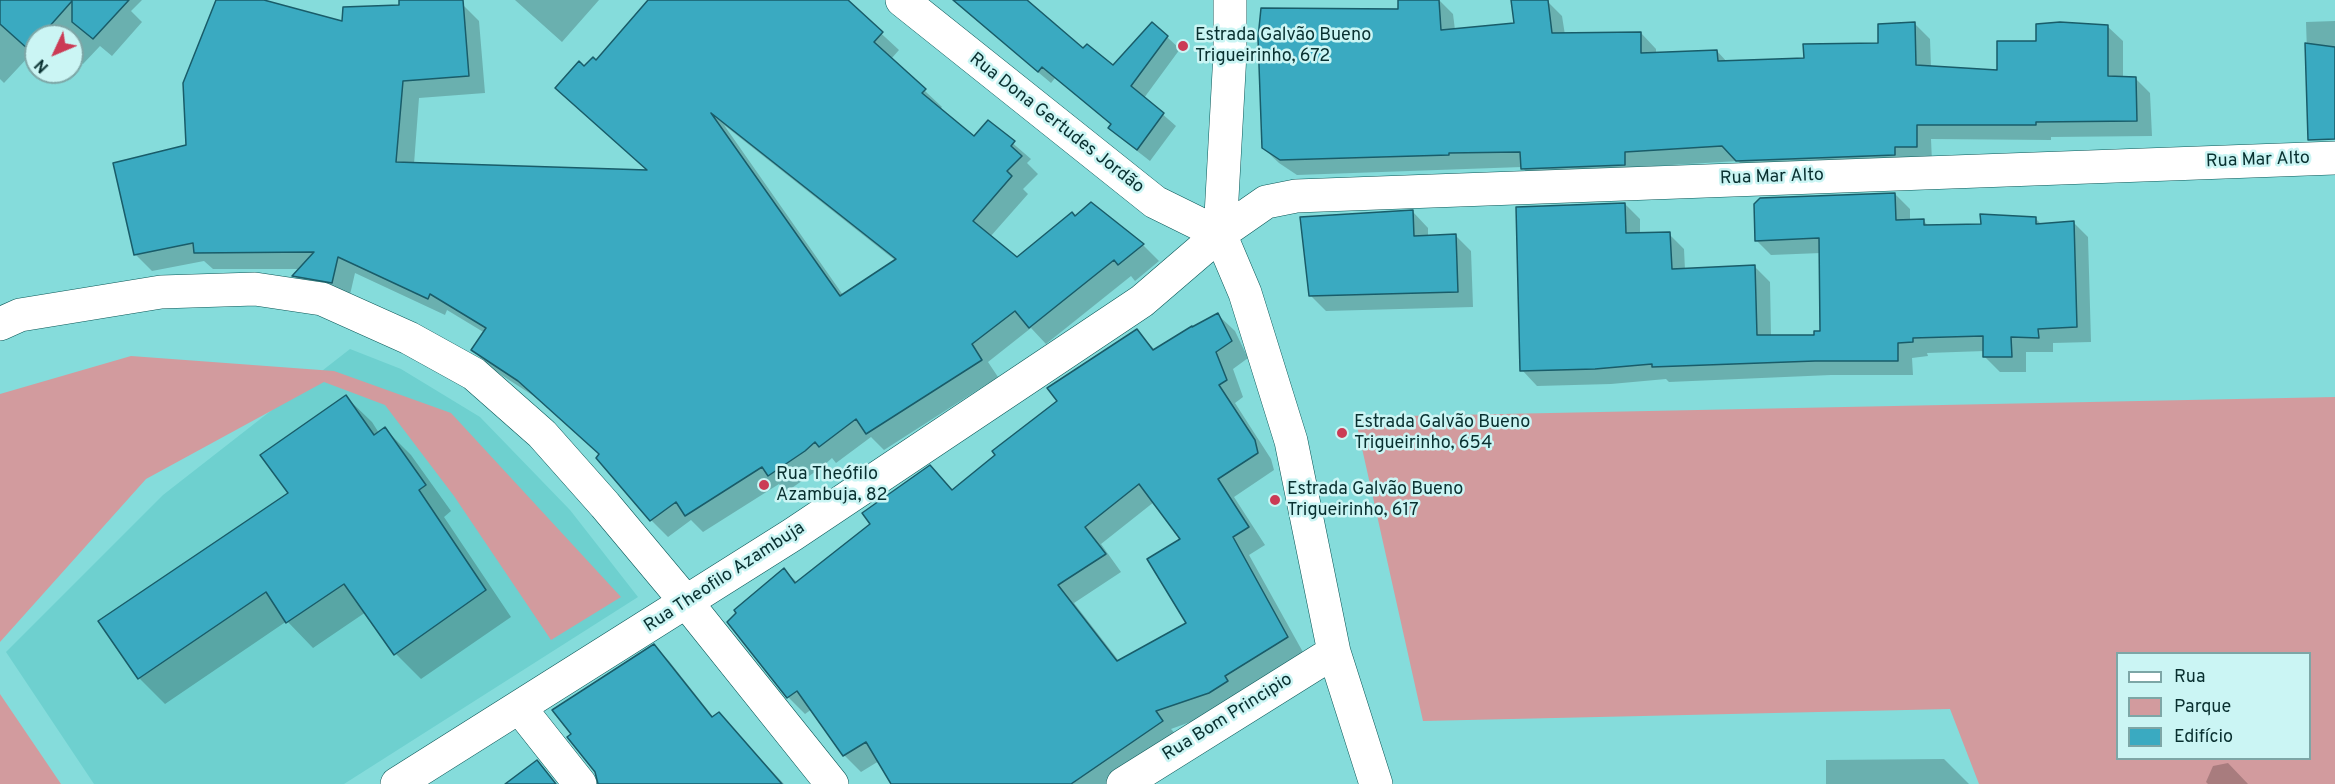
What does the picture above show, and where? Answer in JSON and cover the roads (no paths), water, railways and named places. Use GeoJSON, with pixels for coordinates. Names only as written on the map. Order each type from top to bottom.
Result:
{"type":"FeatureCollection","features":[{"type":"Feature","properties":{"kind":"street","name":"Rua Dona Gertudes Jordão"},"geometry":{"type":"LineString","coordinates":[[902,0],[1155,202],[1220,234]]}},
{"type":"Feature","properties":{"kind":"street"},"geometry":{"type":"LineString","coordinates":[[1230,0],[1230,53],[1220,234],[1245,293],[1291,441],[1334,652],[1376,784]]}},
{"type":"Feature","properties":{"kind":"street","name":"Rua Mar Alto"},"geometry":{"type":"LineString","coordinates":[[1220,234],[1266,202],[1296,196],[2335,158]]}},
{"type":"Feature","properties":{"kind":"street","name":"Rua Theofilo Azambuja"},"geometry":{"type":"LineString","coordinates":[[397,784],[792,535],[1142,301],[1220,234]]}},
{"type":"Feature","properties":{"kind":"street"},"geometry":{"type":"LineString","coordinates":[[0,324],[20,315],[161,292],[255,289],[322,299],[409,338],[474,374],[542,434],[687,603],[832,784]]}},
{"type":"Feature","properties":{"kind":"street","name":"Rua Bom Principio"},"geometry":{"type":"LineString","coordinates":[[1123,784],[1334,652]]}},
{"type":"Feature","properties":{"kind":"street"},"geometry":{"type":"LineString","coordinates":[[519,707],[580,784]]}},
{"type":"Feature","properties":{"kind":"place","name":"Estrada Galvão Bueno Trigueirinho, 672"},"geometry":{"type":"Point","coordinates":[1183,46]}},
{"type":"Feature","properties":{"kind":"place","name":"Estrada Galvão Bueno Trigueirinho, 654"},"geometry":{"type":"Point","coordinates":[1342,433]}},
{"type":"Feature","properties":{"kind":"place","name":"Rua Theófilo Azambuja, 82"},"geometry":{"type":"Point","coordinates":[764,485]}},
{"type":"Feature","properties":{"kind":"place","name":"Estrada Galvão Bueno Trigueirinho, 617"},"geometry":{"type":"Point","coordinates":[1275,500]}}]}
